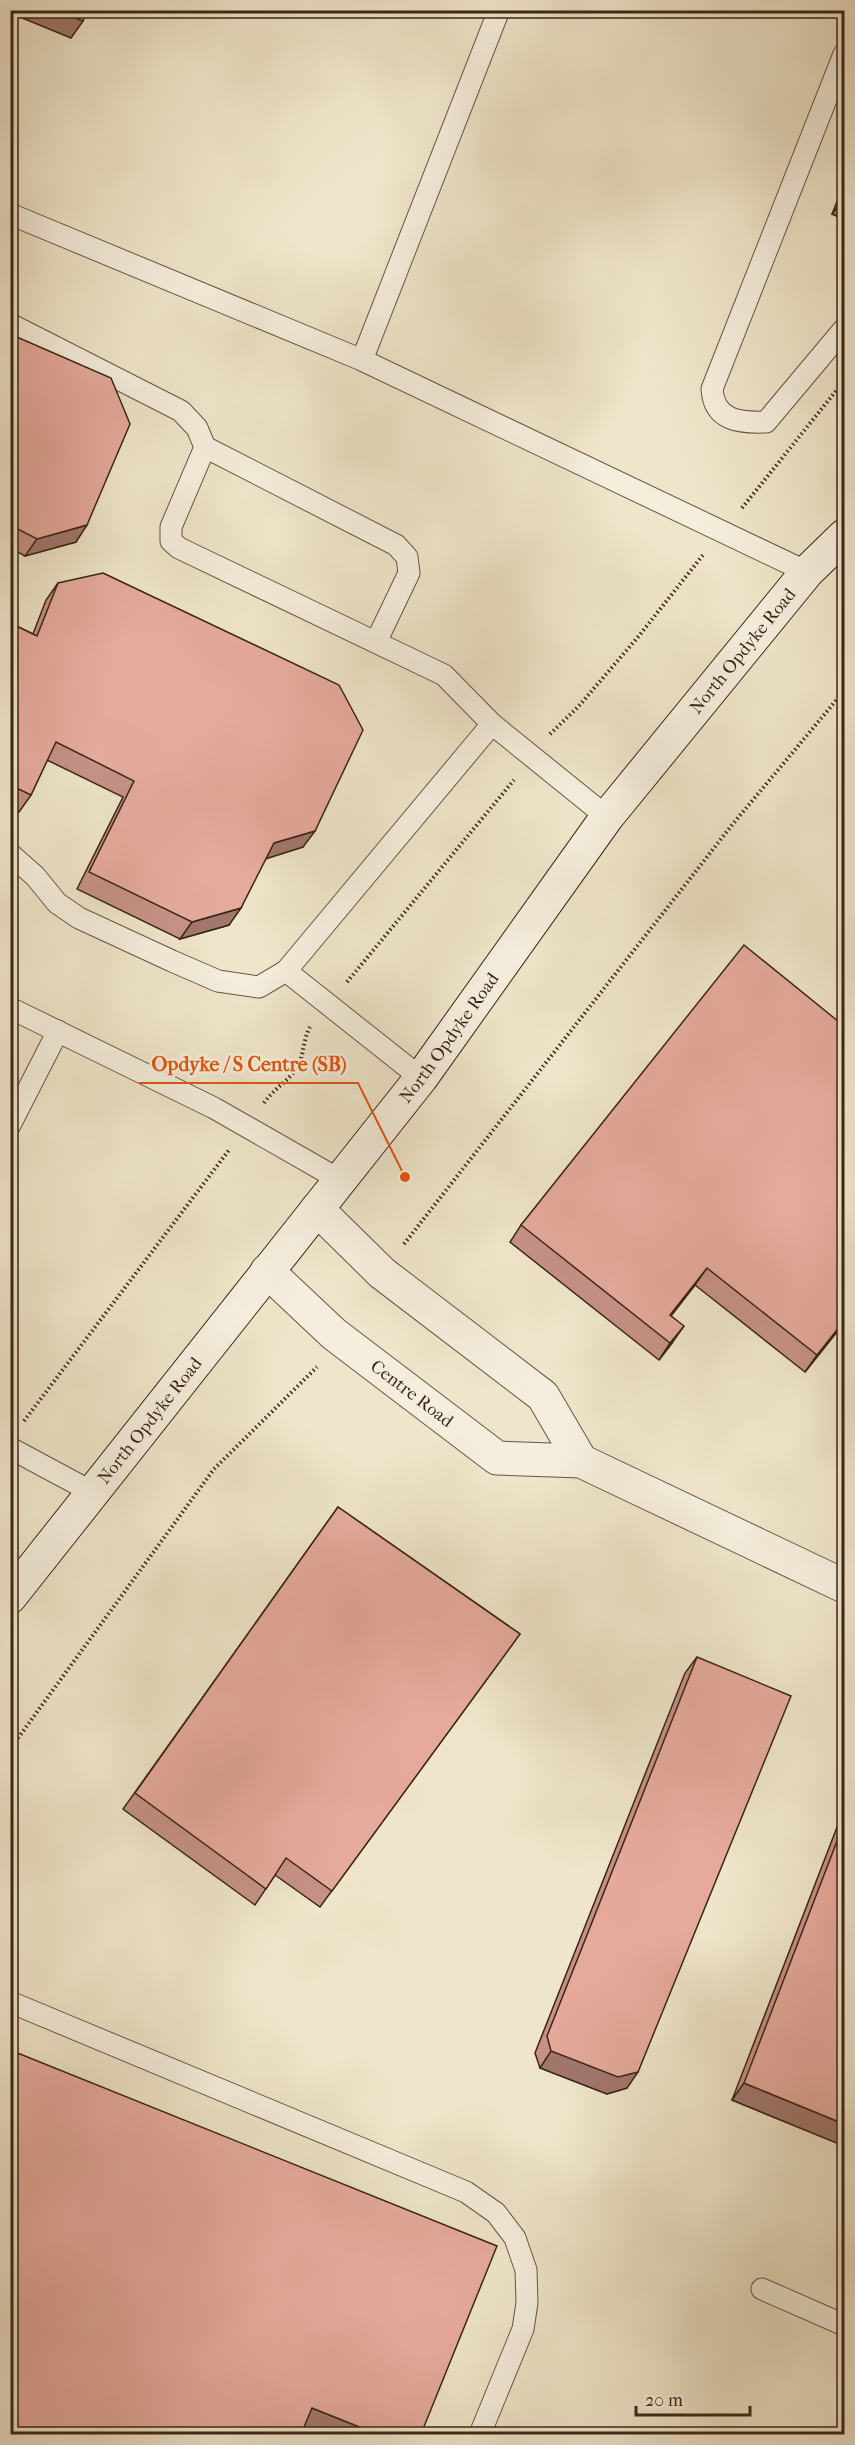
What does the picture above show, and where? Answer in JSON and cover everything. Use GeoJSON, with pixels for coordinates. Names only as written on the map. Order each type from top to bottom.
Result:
{"type":"FeatureCollection","features":[{"type":"Feature","properties":{"kind":"main road","name":"North Opdyke Road"},"geometry":{"type":"LineString","coordinates":[[10,1598],[421,1078],[607,817],[807,573],[844,536]]}},
{"type":"Feature","properties":{"kind":"main road"},"geometry":{"type":"LineString","coordinates":[[316,1209],[382,1273],[543,1396],[581,1461]]}},
{"type":"Feature","properties":{"kind":"main road","name":"Centre Road"},"geometry":{"type":"LineString","coordinates":[[267,1271],[334,1334],[497,1458],[581,1461],[844,1586]]}},
{"type":"Feature","properties":{"kind":"lane"},"geometry":{"type":"LineString","coordinates":[[362,360],[499,10]]}},
{"type":"Feature","properties":{"kind":"lane"},"geometry":{"type":"LineString","coordinates":[[844,54],[712,389],[713,402],[720,412],[742,423],[766,422],[844,329]]}},
{"type":"Feature","properties":{"kind":"lane"},"geometry":{"type":"LineString","coordinates":[[10,213],[362,360],[807,573]]}},
{"type":"Feature","properties":{"kind":"lane"},"geometry":{"type":"LineString","coordinates":[[10,324],[181,411],[197,428],[205,447],[396,545],[407,557],[409,573],[376,642]]}},
{"type":"Feature","properties":{"kind":"lane"},"geometry":{"type":"LineString","coordinates":[[205,447],[171,527],[171,541],[179,548],[444,675],[492,724],[607,817]]}},
{"type":"Feature","properties":{"kind":"lane"},"geometry":{"type":"LineString","coordinates":[[10,854],[35,876],[57,903],[79,918],[218,981],[259,987],[286,971],[492,724]]}},
{"type":"Feature","properties":{"kind":"lane"},"geometry":{"type":"LineString","coordinates":[[286,971],[421,1078]]}},
{"type":"Feature","properties":{"kind":"lane"},"geometry":{"type":"LineString","coordinates":[[10,1008],[231,1117],[339,1180]]}},
{"type":"Feature","properties":{"kind":"lane"},"geometry":{"type":"LineString","coordinates":[[10,1125],[58,1031]]}},
{"type":"Feature","properties":{"kind":"lane"},"geometry":{"type":"LineString","coordinates":[[10,1448],[92,1492]]}},
{"type":"Feature","properties":{"kind":"lane"},"geometry":{"type":"LineString","coordinates":[[10,2002],[466,2192],[496,2212],[515,2238],[526,2270],[527,2303],[524,2329],[480,2434]]}},
{"type":"Feature","properties":{"kind":"lane"},"geometry":{"type":"LineString","coordinates":[[762,2289],[844,2325]]}},
{"type":"Feature","properties":{"kind":"path"},"geometry":{"type":"LineString","coordinates":[[738,512],[844,381]]}},
{"type":"Feature","properties":{"kind":"path"},"geometry":{"type":"LineString","coordinates":[[552,732],[586,698],[704,554]]}},
{"type":"Feature","properties":{"kind":"path"},"geometry":{"type":"LineString","coordinates":[[382,1273],[732,825],[844,691]]}},
{"type":"Feature","properties":{"kind":"path"},"geometry":{"type":"LineString","coordinates":[[344,985],[513,781]]}},
{"type":"Feature","properties":{"kind":"path"},"geometry":{"type":"LineString","coordinates":[[266,1100],[270,1093],[290,1077],[300,1062],[303,1044],[312,1024]]}},
{"type":"Feature","properties":{"kind":"path"},"geometry":{"type":"LineString","coordinates":[[25,1419],[228,1150]]}},
{"type":"Feature","properties":{"kind":"path"},"geometry":{"type":"LineString","coordinates":[[10,1749],[214,1468],[318,1366],[334,1334]]}},
{"type":"Feature","properties":{"kind":"building"},"geometry":{"type":"Polygon","coordinates":[[[56,10],[87,10],[83,21],[56,10]]]}},
{"type":"Feature","properties":{"kind":"building"},"geometry":{"type":"Polygon","coordinates":[[[844,188],[844,213],[836,209],[844,188]]]}},
{"type":"Feature","properties":{"kind":"building"},"geometry":{"type":"Polygon","coordinates":[[[10,334],[111,378],[130,424],[87,525],[37,539],[10,525],[10,334]]]}},
{"type":"Feature","properties":{"kind":"building"},"geometry":{"type":"Polygon","coordinates":[[[103,573],[339,685],[363,730],[315,831],[274,843],[241,908],[192,922],[89,872],[134,781],[56,742],[31,795],[10,785],[10,623],[37,636],[58,583],[103,573]]]}},
{"type":"Feature","properties":{"kind":"building"},"geometry":{"type":"Polygon","coordinates":[[[744,945],[844,1026],[844,1321],[817,1355],[707,1268],[670,1315],[684,1326],[670,1343],[521,1225],[744,945]]]}},
{"type":"Feature","properties":{"kind":"building"},"geometry":{"type":"Polygon","coordinates":[[[338,1507],[520,1634],[332,1891],[286,1858],[266,1889],[135,1793],[338,1507]]]}},
{"type":"Feature","properties":{"kind":"building"},"geometry":{"type":"Polygon","coordinates":[[[697,1657],[791,1696],[638,2072],[618,2077],[551,2051],[547,2036],[697,1657]]]}},
{"type":"Feature","properties":{"kind":"building"},"geometry":{"type":"Polygon","coordinates":[[[844,1823],[844,2124],[744,2083],[844,1823]]]}},
{"type":"Feature","properties":{"kind":"building"},"geometry":{"type":"Polygon","coordinates":[[[10,2050],[497,2246],[421,2434],[377,2434],[312,2408],[301,2434],[10,2434],[10,2050]]]}},
{"type":"Feature","properties":{"kind":"place","name":"Opdyke / S Centre (SB)"},"geometry":{"type":"Point","coordinates":[405,1177]}}]}
